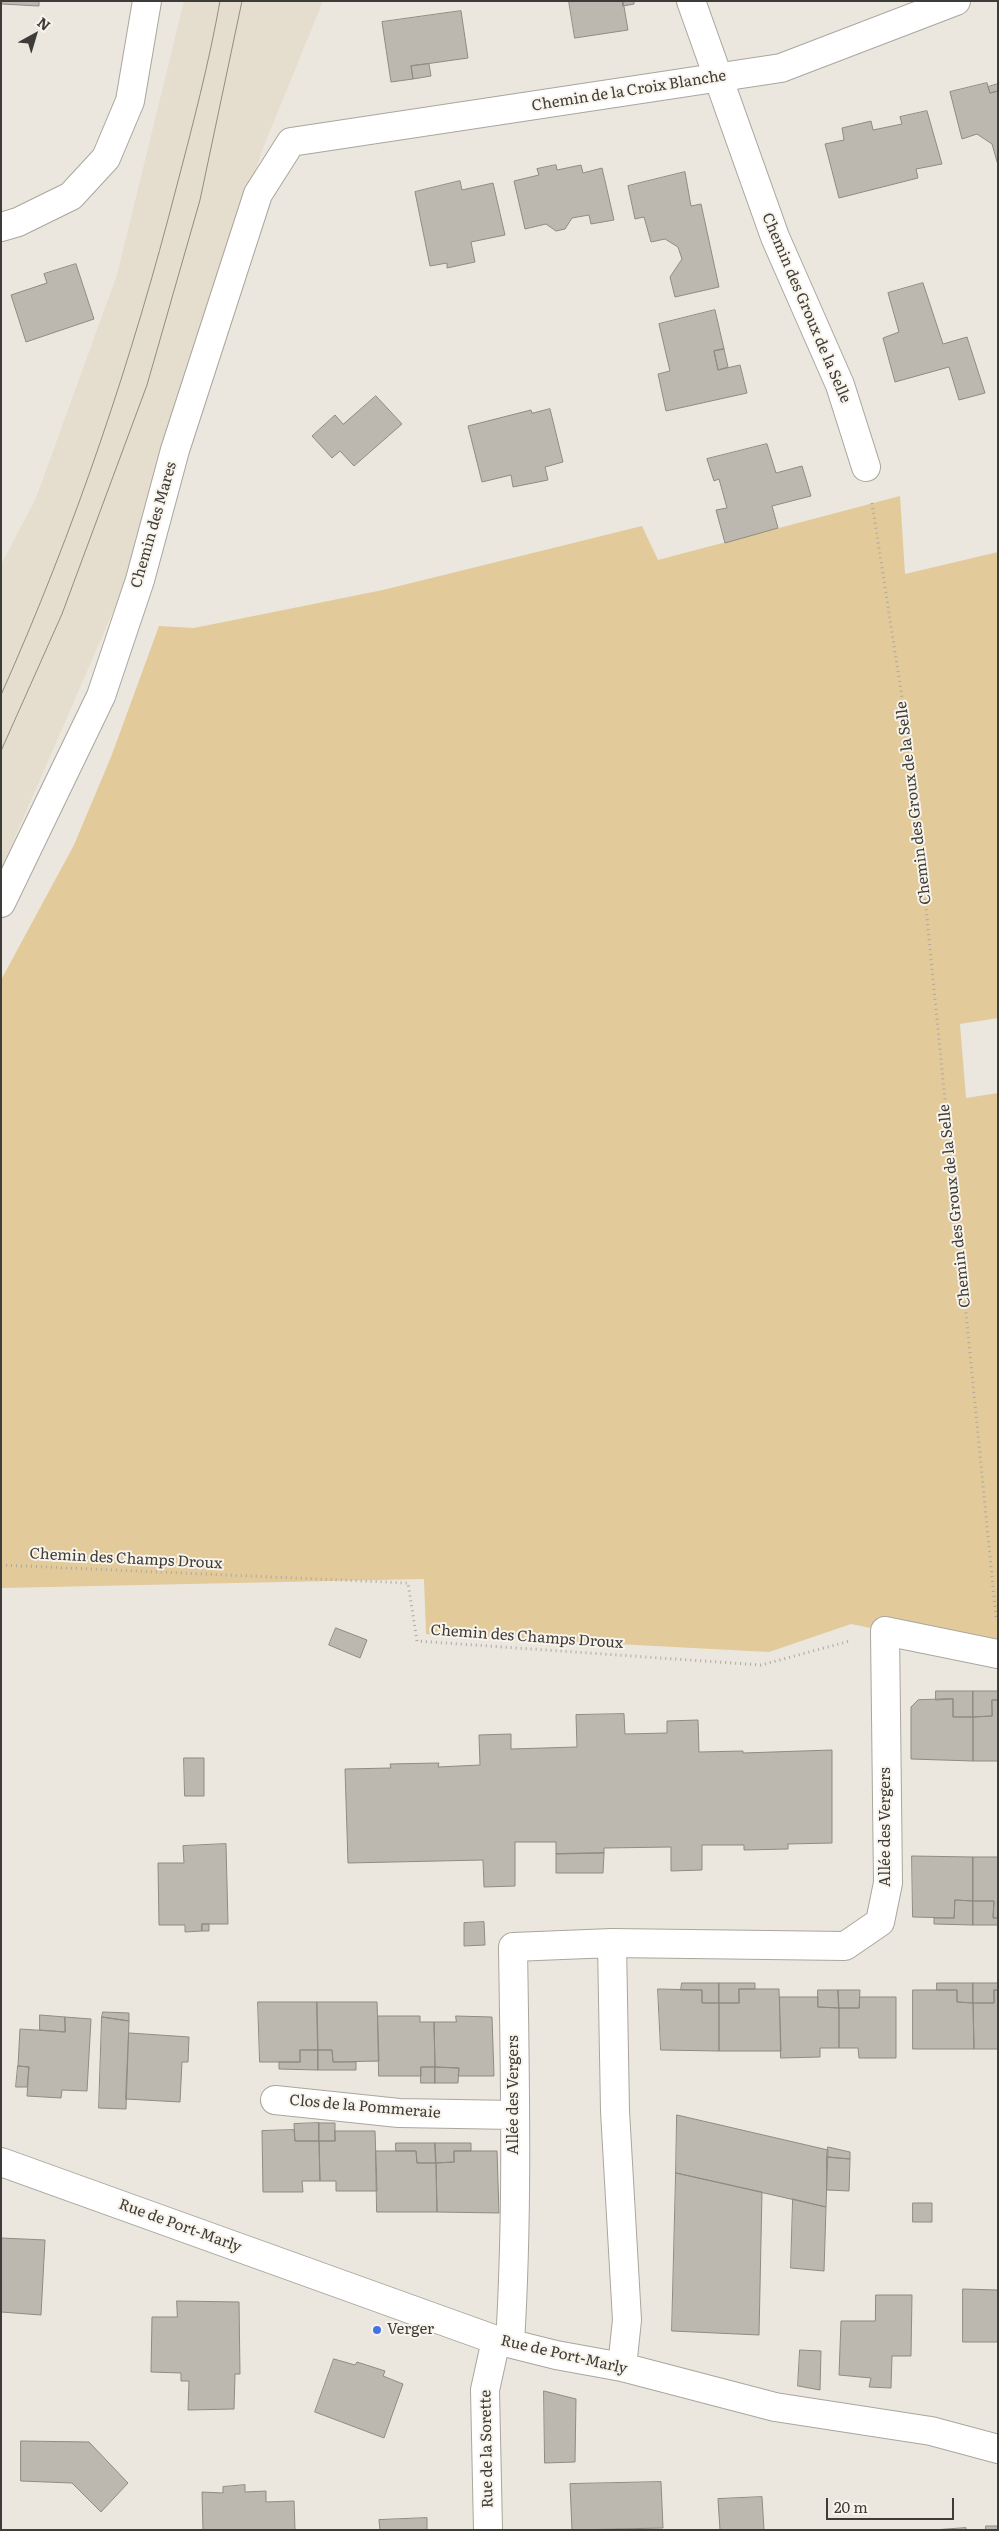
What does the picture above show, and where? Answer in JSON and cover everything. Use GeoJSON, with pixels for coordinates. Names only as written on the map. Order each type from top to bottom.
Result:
{"type":"FeatureCollection","features":[{"type":"Feature","properties":{"kind":"street"},"geometry":{"type":"LineString","coordinates":[[1,227],[71,196],[106,158],[130,101],[147,1]]}},
{"type":"Feature","properties":{"kind":"street","name":"Chemin des Groux de la Selle"},"geometry":{"type":"LineString","coordinates":[[691,1],[775,238],[840,385],[866,467]]}},
{"type":"Feature","properties":{"kind":"street","name":"Chemin de la Croix Blanche"},"geometry":{"type":"LineString","coordinates":[[291,142],[781,68],[956,1]]}},
{"type":"Feature","properties":{"kind":"street","name":"Chemin des Mares"},"geometry":{"type":"LineString","coordinates":[[1,903],[101,696],[140,580],[175,450],[258,194],[291,142]]}},
{"type":"Feature","properties":{"kind":"street"},"geometry":{"type":"LineString","coordinates":[[885,1631],[997,1640]]}},
{"type":"Feature","properties":{"kind":"street","name":"Allée des Vergers"},"geometry":{"type":"LineString","coordinates":[[503,2341],[513,2289],[515,2115],[512,1947],[612,1943],[845,1946],[880,1922],[888,1882],[885,1631]]}},
{"type":"Feature","properties":{"kind":"street"},"geometry":{"type":"LineString","coordinates":[[612,1943],[615,2110],[627,2320],[622,2367]]}},
{"type":"Feature","properties":{"kind":"street","name":"Clos de la Pommeraie"},"geometry":{"type":"LineString","coordinates":[[275,2100],[399,2113],[515,2115]]}},
{"type":"Feature","properties":{"kind":"street","name":"Rue de Port-Marly"},"geometry":{"type":"LineString","coordinates":[[1,2162],[503,2341],[556,2355],[622,2367],[775,2407],[931,2431],[998,2449]]}},
{"type":"Feature","properties":{"kind":"street","name":"Rue de la Sorette"},"geometry":{"type":"LineString","coordinates":[[488,2530],[485,2390],[503,2341]]}},
{"type":"Feature","properties":{"kind":"path","name":"Chemin des Groux de la Selle"},"geometry":{"type":"LineString","coordinates":[[866,467],[911,756],[997,1640]]}},
{"type":"Feature","properties":{"kind":"path","name":"Chemin des Champs Droux"},"geometry":{"type":"LineString","coordinates":[[1,1565],[408,1583],[418,1641],[761,1665],[885,1631]]}},
{"type":"Feature","properties":{"kind":"shaded area"},"geometry":{"type":"Polygon","coordinates":[[[184,1],[323,1],[261,153],[132,568],[1,869],[1,565],[36,498],[117,275],[184,1]]]}},
{"type":"Feature","properties":{"kind":"shaded area"},"geometry":{"type":"Polygon","coordinates":[[[900,496],[905,574],[998,552],[998,1018],[960,1024],[966,1098],[998,1093],[998,1654],[851,1624],[769,1652],[426,1634],[424,1579],[1,1588],[1,980],[74,845],[111,757],[159,626],[194,628],[383,590],[642,526],[658,560],[900,496]]]}},
{"type":"Feature","properties":{"kind":"building"},"geometry":{"type":"Polygon","coordinates":[[[1,1],[39,1],[39,6],[1,4],[1,1]]]}},
{"type":"Feature","properties":{"kind":"building"},"geometry":{"type":"Polygon","coordinates":[[[569,1],[623,1],[628,30],[575,38],[569,1]]]}},
{"type":"Feature","properties":{"kind":"building"},"geometry":{"type":"Polygon","coordinates":[[[623,1],[634,1],[634,4],[623,6],[623,1]]]}},
{"type":"Feature","properties":{"kind":"building"},"geometry":{"type":"Polygon","coordinates":[[[461,11],[468,58],[411,66],[413,79],[391,82],[382,22],[461,11]]]}},
{"type":"Feature","properties":{"kind":"building"},"geometry":{"type":"Polygon","coordinates":[[[429,64],[431,76],[413,79],[411,66],[429,64]]]}},
{"type":"Feature","properties":{"kind":"building"},"geometry":{"type":"Polygon","coordinates":[[[987,83],[990,93],[998,91],[998,165],[992,144],[977,134],[962,139],[950,92],[987,83]]]}},
{"type":"Feature","properties":{"kind":"building"},"geometry":{"type":"Polygon","coordinates":[[[998,84],[998,91],[990,93],[988,87],[998,84]]]}},
{"type":"Feature","properties":{"kind":"building"},"geometry":{"type":"Polygon","coordinates":[[[927,111],[942,164],[916,169],[918,178],[839,198],[825,144],[844,140],[842,128],[871,121],[873,130],[902,124],[900,117],[927,111]]]}},
{"type":"Feature","properties":{"kind":"building"},"geometry":{"type":"Polygon","coordinates":[[[556,165],[557,170],[581,165],[583,173],[602,168],[614,220],[591,224],[589,215],[572,218],[565,229],[556,231],[546,224],[525,229],[514,181],[539,175],[537,169],[556,165]]]}},
{"type":"Feature","properties":{"kind":"building"},"geometry":{"type":"Polygon","coordinates":[[[685,172],[691,206],[701,204],[719,287],[675,297],[670,277],[682,259],[678,247],[665,239],[651,242],[644,217],[635,219],[628,186],[685,172]]]}},
{"type":"Feature","properties":{"kind":"building"},"geometry":{"type":"Polygon","coordinates":[[[460,181],[462,190],[493,183],[505,235],[471,242],[475,262],[447,268],[447,263],[430,266],[415,192],[460,181]]]}},
{"type":"Feature","properties":{"kind":"building"},"geometry":{"type":"Polygon","coordinates":[[[76,264],[94,319],[26,342],[11,295],[47,283],[44,274],[76,264]]]}},
{"type":"Feature","properties":{"kind":"building"},"geometry":{"type":"Polygon","coordinates":[[[923,283],[943,344],[967,337],[985,393],[959,400],[949,367],[895,382],[883,338],[899,332],[888,293],[923,283]]]}},
{"type":"Feature","properties":{"kind":"building"},"geometry":{"type":"Polygon","coordinates":[[[715,310],[724,349],[714,351],[718,370],[740,365],[747,393],[666,411],[658,374],[670,371],[659,324],[715,310]]]}},
{"type":"Feature","properties":{"kind":"building"},"geometry":{"type":"Polygon","coordinates":[[[724,349],[728,367],[718,370],[714,351],[724,349]]]}},
{"type":"Feature","properties":{"kind":"building"},"geometry":{"type":"Polygon","coordinates":[[[376,396],[402,424],[354,466],[340,451],[332,458],[312,436],[335,415],[343,424],[376,396]]]}},
{"type":"Feature","properties":{"kind":"building"},"geometry":{"type":"Polygon","coordinates":[[[550,409],[563,462],[545,467],[548,480],[513,487],[511,475],[482,482],[468,426],[531,410],[532,413],[550,409]]]}},
{"type":"Feature","properties":{"kind":"building"},"geometry":{"type":"Polygon","coordinates":[[[767,444],[776,473],[802,466],[811,496],[772,506],[778,528],[725,543],[716,510],[727,508],[719,479],[714,481],[707,459],[767,444]]]}},
{"type":"Feature","properties":{"kind":"building"},"geometry":{"type":"Polygon","coordinates":[[[336,1628],[367,1640],[360,1658],[329,1645],[336,1628]]]}},
{"type":"Feature","properties":{"kind":"building"},"geometry":{"type":"Polygon","coordinates":[[[936,1691],[973,1691],[973,1717],[953,1717],[953,1699],[936,1700],[936,1691]]]}},
{"type":"Feature","properties":{"kind":"building"},"geometry":{"type":"Polygon","coordinates":[[[973,1691],[998,1691],[998,1700],[992,1700],[992,1716],[973,1717],[973,1691]]]}},
{"type":"Feature","properties":{"kind":"building"},"geometry":{"type":"Polygon","coordinates":[[[953,1699],[953,1717],[973,1717],[973,1761],[911,1759],[911,1707],[918,1700],[953,1699]]]}},
{"type":"Feature","properties":{"kind":"building"},"geometry":{"type":"Polygon","coordinates":[[[992,1700],[998,1700],[998,1761],[973,1761],[973,1717],[992,1716],[992,1700]]]}},
{"type":"Feature","properties":{"kind":"building"},"geometry":{"type":"Polygon","coordinates":[[[624,1714],[625,1734],[667,1733],[667,1721],[698,1720],[699,1752],[743,1751],[743,1753],[832,1750],[832,1843],[788,1844],[788,1849],[744,1850],[744,1845],[702,1845],[702,1870],[671,1871],[671,1847],[604,1848],[604,1853],[556,1854],[556,1842],[515,1842],[515,1886],[484,1887],[483,1860],[348,1863],[345,1769],[391,1768],[390,1764],[439,1763],[438,1767],[480,1765],[479,1735],[511,1734],[511,1749],[577,1747],[576,1715],[624,1714]]]}},
{"type":"Feature","properties":{"kind":"building"},"geometry":{"type":"Polygon","coordinates":[[[184,1758],[204,1758],[204,1796],[185,1796],[184,1758]]]}},
{"type":"Feature","properties":{"kind":"building"},"geometry":{"type":"Polygon","coordinates":[[[226,1844],[228,1924],[202,1924],[202,1931],[185,1932],[185,1925],[159,1925],[158,1863],[184,1863],[183,1846],[226,1844]]]}},
{"type":"Feature","properties":{"kind":"building"},"geometry":{"type":"Polygon","coordinates":[[[604,1853],[603,1873],[556,1873],[556,1854],[604,1853]]]}},
{"type":"Feature","properties":{"kind":"building"},"geometry":{"type":"Polygon","coordinates":[[[912,1856],[973,1857],[973,1901],[955,1900],[954,1918],[913,1917],[912,1856]]]}},
{"type":"Feature","properties":{"kind":"building"},"geometry":{"type":"Polygon","coordinates":[[[973,1857],[998,1857],[998,1918],[993,1918],[994,1901],[973,1901],[973,1857]]]}},
{"type":"Feature","properties":{"kind":"building"},"geometry":{"type":"Polygon","coordinates":[[[955,1900],[973,1901],[973,1925],[934,1924],[934,1918],[954,1918],[955,1900]]]}},
{"type":"Feature","properties":{"kind":"building"},"geometry":{"type":"Polygon","coordinates":[[[973,1901],[994,1901],[993,1918],[998,1918],[998,1925],[973,1925],[973,1901]]]}},
{"type":"Feature","properties":{"kind":"building"},"geometry":{"type":"Polygon","coordinates":[[[484,1922],[485,1945],[464,1946],[464,1923],[484,1922]]]}},
{"type":"Feature","properties":{"kind":"building"},"geometry":{"type":"Polygon","coordinates":[[[202,1924],[209,1924],[209,1931],[202,1931],[202,1924]]]}},
{"type":"Feature","properties":{"kind":"building"},"geometry":{"type":"Polygon","coordinates":[[[682,1983],[719,1983],[719,2003],[702,2003],[702,1990],[681,1990],[682,1983]]]}},
{"type":"Feature","properties":{"kind":"building"},"geometry":{"type":"Polygon","coordinates":[[[719,1983],[755,1983],[755,1989],[739,1989],[739,2003],[719,2003],[719,1983]]]}},
{"type":"Feature","properties":{"kind":"building"},"geometry":{"type":"Polygon","coordinates":[[[937,1983],[973,1983],[973,2003],[957,2002],[957,1990],[937,1990],[937,1983]]]}},
{"type":"Feature","properties":{"kind":"building"},"geometry":{"type":"Polygon","coordinates":[[[973,1983],[998,1983],[998,1990],[994,1990],[994,2003],[973,2003],[973,1983]]]}},
{"type":"Feature","properties":{"kind":"building"},"geometry":{"type":"Polygon","coordinates":[[[658,1989],[702,1990],[702,2003],[719,2003],[719,2051],[661,2050],[658,1989]]]}},
{"type":"Feature","properties":{"kind":"building"},"geometry":{"type":"Polygon","coordinates":[[[739,1989],[779,1989],[781,2051],[719,2051],[719,2003],[739,2003],[739,1989]]]}},
{"type":"Feature","properties":{"kind":"building"},"geometry":{"type":"Polygon","coordinates":[[[818,1990],[838,1990],[839,2008],[818,2007],[818,1990]]]}},
{"type":"Feature","properties":{"kind":"building"},"geometry":{"type":"Polygon","coordinates":[[[838,1990],[860,1990],[859,2008],[839,2008],[838,1990]]]}},
{"type":"Feature","properties":{"kind":"building"},"geometry":{"type":"Polygon","coordinates":[[[913,1990],[957,1990],[957,2002],[973,2003],[974,2049],[913,2049],[913,1990]]]}},
{"type":"Feature","properties":{"kind":"building"},"geometry":{"type":"Polygon","coordinates":[[[994,1990],[998,1990],[998,2049],[974,2049],[973,2003],[994,2003],[994,1990]]]}},
{"type":"Feature","properties":{"kind":"building"},"geometry":{"type":"Polygon","coordinates":[[[780,1997],[818,1997],[818,2007],[839,2008],[839,2048],[820,2048],[820,2057],[781,2058],[780,1997]]]}},
{"type":"Feature","properties":{"kind":"building"},"geometry":{"type":"Polygon","coordinates":[[[860,1997],[896,1997],[896,2058],[859,2058],[858,2048],[839,2048],[839,2008],[859,2008],[860,1997]]]}},
{"type":"Feature","properties":{"kind":"building"},"geometry":{"type":"Polygon","coordinates":[[[258,2002],[317,2002],[318,2050],[300,2050],[300,2062],[260,2062],[258,2002]]]}},
{"type":"Feature","properties":{"kind":"building"},"geometry":{"type":"Polygon","coordinates":[[[317,2002],[377,2002],[379,2061],[333,2062],[332,2050],[318,2050],[317,2002]]]}},
{"type":"Feature","properties":{"kind":"building"},"geometry":{"type":"Polygon","coordinates":[[[103,2012],[129,2013],[129,2021],[102,2017],[103,2012]]]}},
{"type":"Feature","properties":{"kind":"building"},"geometry":{"type":"Polygon","coordinates":[[[40,2015],[65,2017],[65,2032],[40,2030],[40,2015]]]}},
{"type":"Feature","properties":{"kind":"building"},"geometry":{"type":"Polygon","coordinates":[[[378,2016],[420,2016],[420,2022],[434,2022],[435,2067],[421,2067],[421,2076],[379,2076],[378,2016]]]}},
{"type":"Feature","properties":{"kind":"building"},"geometry":{"type":"Polygon","coordinates":[[[456,2016],[492,2017],[494,2076],[458,2076],[459,2068],[435,2067],[434,2022],[456,2022],[456,2016]]]}},
{"type":"Feature","properties":{"kind":"building"},"geometry":{"type":"Polygon","coordinates":[[[65,2017],[91,2019],[87,2091],[62,2090],[61,2098],[27,2096],[29,2067],[18,2066],[20,2029],[65,2032],[65,2017]]]}},
{"type":"Feature","properties":{"kind":"building"},"geometry":{"type":"Polygon","coordinates":[[[102,2017],[129,2021],[126,2109],[99,2108],[102,2017]]]}},
{"type":"Feature","properties":{"kind":"building"},"geometry":{"type":"Polygon","coordinates":[[[129,2033],[189,2037],[188,2062],[182,2062],[180,2102],[126,2099],[129,2033]]]}},
{"type":"Feature","properties":{"kind":"building"},"geometry":{"type":"Polygon","coordinates":[[[300,2050],[318,2050],[318,2070],[279,2069],[279,2062],[300,2062],[300,2050]]]}},
{"type":"Feature","properties":{"kind":"building"},"geometry":{"type":"Polygon","coordinates":[[[318,2050],[332,2050],[333,2062],[356,2062],[356,2070],[318,2070],[318,2050]]]}},
{"type":"Feature","properties":{"kind":"building"},"geometry":{"type":"Polygon","coordinates":[[[18,2066],[29,2067],[27,2087],[16,2087],[18,2066]]]}},
{"type":"Feature","properties":{"kind":"building"},"geometry":{"type":"Polygon","coordinates":[[[421,2067],[435,2067],[435,2083],[421,2083],[421,2067]]]}},
{"type":"Feature","properties":{"kind":"building"},"geometry":{"type":"Polygon","coordinates":[[[435,2067],[459,2068],[458,2083],[435,2083],[435,2067]]]}},
{"type":"Feature","properties":{"kind":"building"},"geometry":{"type":"Polygon","coordinates":[[[677,2115],[828,2150],[826,2207],[676,2173],[677,2115]]]}},
{"type":"Feature","properties":{"kind":"building"},"geometry":{"type":"Polygon","coordinates":[[[319,2123],[319,2141],[295,2141],[294,2124],[319,2123]]]}},
{"type":"Feature","properties":{"kind":"building"},"geometry":{"type":"Polygon","coordinates":[[[319,2123],[335,2123],[335,2141],[319,2141],[319,2123]]]}},
{"type":"Feature","properties":{"kind":"building"},"geometry":{"type":"Polygon","coordinates":[[[294,2130],[295,2141],[319,2141],[320,2181],[302,2181],[303,2192],[263,2192],[262,2131],[294,2130]]]}},
{"type":"Feature","properties":{"kind":"building"},"geometry":{"type":"Polygon","coordinates":[[[335,2131],[375,2131],[377,2191],[336,2191],[336,2181],[320,2181],[319,2141],[335,2141],[335,2131]]]}},
{"type":"Feature","properties":{"kind":"building"},"geometry":{"type":"Polygon","coordinates":[[[396,2143],[435,2143],[436,2163],[417,2163],[416,2151],[396,2151],[396,2143]]]}},
{"type":"Feature","properties":{"kind":"building"},"geometry":{"type":"Polygon","coordinates":[[[435,2143],[471,2143],[471,2151],[454,2151],[454,2162],[436,2163],[435,2143]]]}},
{"type":"Feature","properties":{"kind":"building"},"geometry":{"type":"Polygon","coordinates":[[[828,2147],[850,2152],[850,2159],[827,2157],[828,2147]]]}},
{"type":"Feature","properties":{"kind":"building"},"geometry":{"type":"Polygon","coordinates":[[[376,2151],[416,2151],[417,2163],[436,2163],[437,2212],[377,2212],[376,2151]]]}},
{"type":"Feature","properties":{"kind":"building"},"geometry":{"type":"Polygon","coordinates":[[[454,2151],[497,2151],[499,2213],[437,2212],[436,2163],[454,2162],[454,2151]]]}},
{"type":"Feature","properties":{"kind":"building"},"geometry":{"type":"Polygon","coordinates":[[[827,2157],[850,2159],[849,2191],[827,2190],[827,2157]]]}},
{"type":"Feature","properties":{"kind":"building"},"geometry":{"type":"Polygon","coordinates":[[[676,2173],[762,2192],[759,2335],[672,2331],[676,2173]]]}},
{"type":"Feature","properties":{"kind":"building"},"geometry":{"type":"Polygon","coordinates":[[[793,2199],[826,2207],[824,2271],[791,2268],[793,2199]]]}},
{"type":"Feature","properties":{"kind":"building"},"geometry":{"type":"Polygon","coordinates":[[[913,2203],[932,2203],[932,2222],[913,2222],[913,2203]]]}},
{"type":"Feature","properties":{"kind":"building"},"geometry":{"type":"Polygon","coordinates":[[[1,2238],[45,2240],[41,2315],[1,2312],[1,2238]]]}},
{"type":"Feature","properties":{"kind":"building"},"geometry":{"type":"Polygon","coordinates":[[[963,2289],[998,2290],[998,2342],[963,2342],[963,2289]]]}},
{"type":"Feature","properties":{"kind":"building"},"geometry":{"type":"Polygon","coordinates":[[[876,2295],[912,2295],[911,2356],[892,2356],[891,2388],[869,2387],[871,2378],[839,2375],[841,2321],[875,2321],[876,2295]]]}},
{"type":"Feature","properties":{"kind":"building"},"geometry":{"type":"Polygon","coordinates":[[[177,2301],[239,2302],[240,2374],[235,2374],[234,2409],[188,2410],[189,2381],[181,2381],[181,2373],[151,2372],[152,2317],[177,2317],[177,2301]]]}},
{"type":"Feature","properties":{"kind":"building"},"geometry":{"type":"Polygon","coordinates":[[[800,2350],[821,2351],[820,2390],[798,2386],[800,2350]]]}},
{"type":"Feature","properties":{"kind":"building"},"geometry":{"type":"Polygon","coordinates":[[[334,2359],[355,2365],[357,2362],[385,2371],[383,2376],[403,2384],[384,2438],[315,2412],[334,2359]]]}},
{"type":"Feature","properties":{"kind":"building"},"geometry":{"type":"Polygon","coordinates":[[[544,2391],[576,2399],[575,2462],[545,2463],[544,2391]]]}},
{"type":"Feature","properties":{"kind":"building"},"geometry":{"type":"Polygon","coordinates":[[[21,2441],[89,2442],[128,2483],[101,2512],[72,2483],[21,2481],[21,2441]]]}},
{"type":"Feature","properties":{"kind":"building"},"geometry":{"type":"Polygon","coordinates":[[[661,2482],[663,2528],[572,2530],[570,2484],[661,2482]]]}},
{"type":"Feature","properties":{"kind":"building"},"geometry":{"type":"Polygon","coordinates":[[[245,2485],[245,2492],[266,2491],[266,2502],[294,2501],[295,2530],[203,2530],[202,2492],[223,2493],[223,2487],[245,2485]]]}},
{"type":"Feature","properties":{"kind":"building"},"geometry":{"type":"Polygon","coordinates":[[[762,2497],[764,2530],[720,2530],[718,2499],[762,2497]]]}},
{"type":"Feature","properties":{"kind":"building"},"geometry":{"type":"Polygon","coordinates":[[[427,2518],[427,2530],[380,2530],[379,2520],[427,2518]]]}},
{"type":"Feature","properties":{"kind":"building"},"geometry":{"type":"Polygon","coordinates":[[[986,2526],[998,2526],[998,2530],[986,2530],[986,2526]]]}},
{"type":"Feature","properties":{"kind":"building"},"geometry":{"type":"Polygon","coordinates":[[[966,2528],[966,2530],[933,2530],[966,2528]]]}},
{"type":"Feature","properties":{"kind":"tram line"},"geometry":{"type":"LineString","coordinates":[[1,695],[53,570],[121,380],[160,250],[183,162],[206,70],[220,1]]}},
{"type":"Feature","properties":{"kind":"tram line"},"geometry":{"type":"LineString","coordinates":[[1,751],[62,614],[147,385],[200,200],[242,1]]}},
{"type":"Feature","properties":{"kind":"place","name":"Verger"},"geometry":{"type":"Point","coordinates":[377,2330]}}]}
